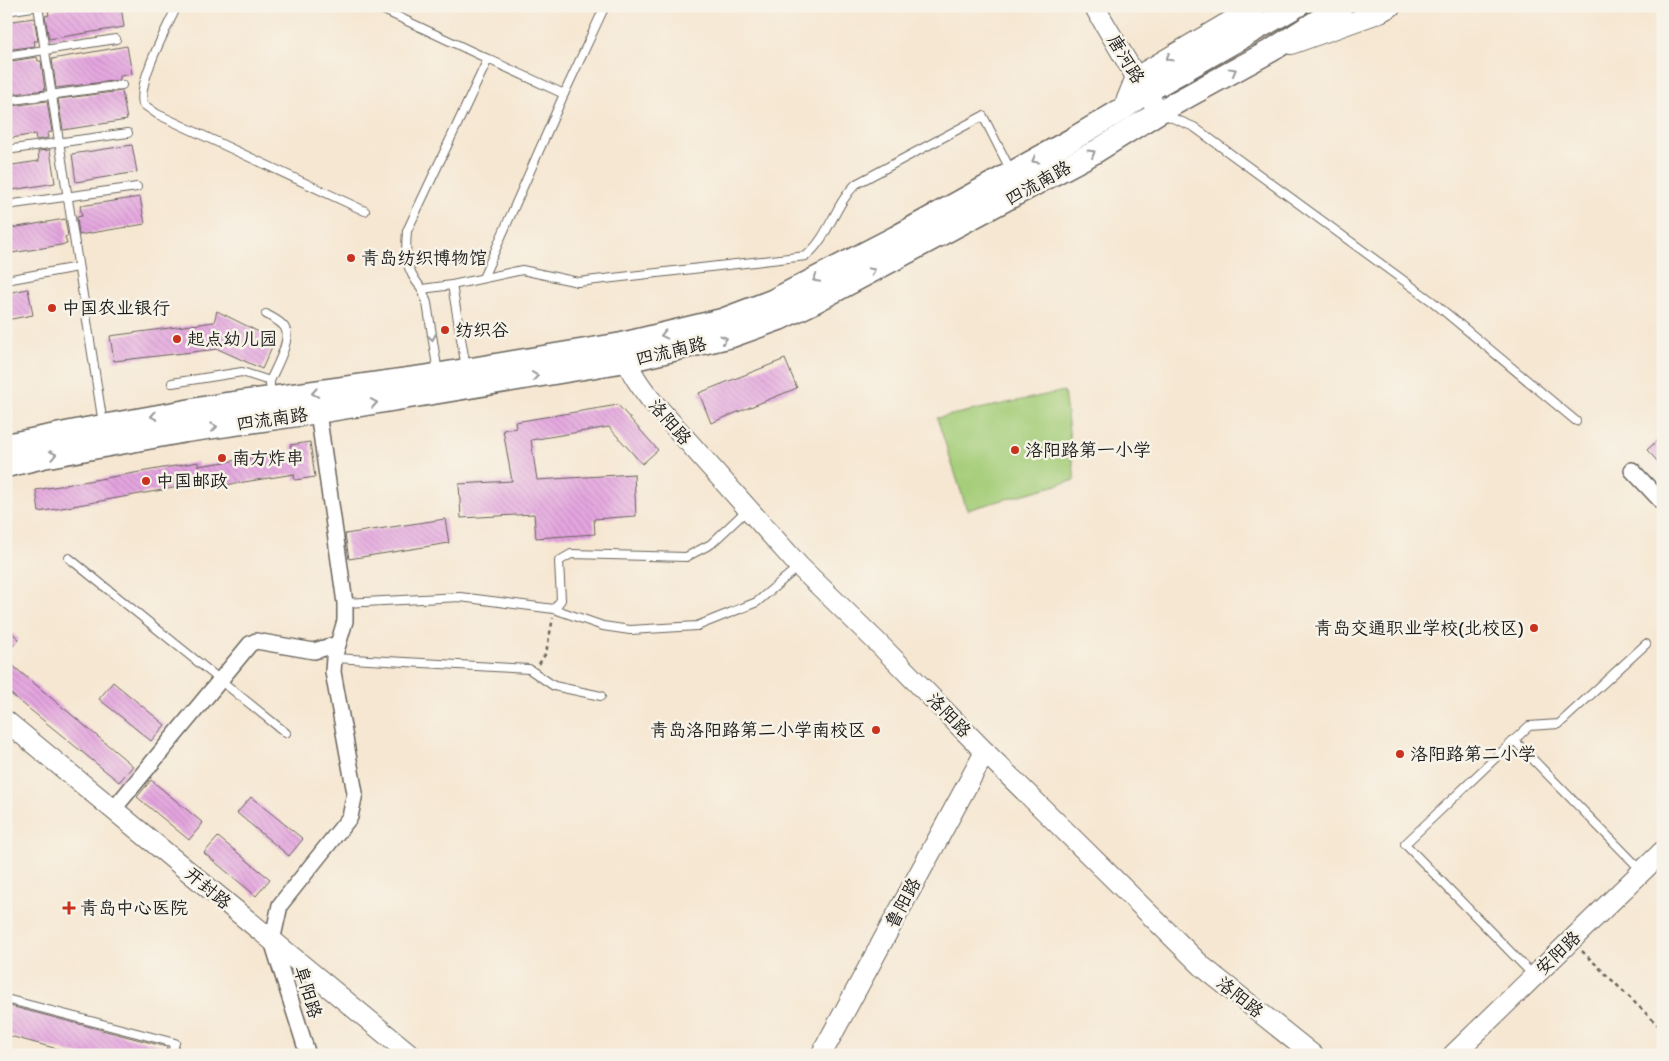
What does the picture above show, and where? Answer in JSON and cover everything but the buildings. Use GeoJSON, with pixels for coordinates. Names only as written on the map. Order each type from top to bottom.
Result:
{"type":"FeatureCollection","features":[{"type":"Feature","properties":{"kind":"main road","name":"四流南路"},"geometry":{"type":"LineString","coordinates":[[624,353],[772,301],[896,237],[1123,109],[1141,85],[1297,6]]}},
{"type":"Feature","properties":{"kind":"main road","name":"四流南路"},"geometry":{"type":"LineString","coordinates":[[6,466],[99,446],[318,412],[439,383],[726,338],[779,319],[812,304],[1025,190],[1095,152],[1159,112],[1272,50],[1341,6]]}},
{"type":"Feature","properties":{"kind":"main road","name":"四流南路"},"geometry":{"type":"LineString","coordinates":[[6,445],[220,405],[271,390],[439,383]]}},
{"type":"Feature","properties":{"kind":"street","name":"唐河路"},"geometry":{"type":"LineString","coordinates":[[1094,6],[1159,112]]}},
{"type":"Feature","properties":{"kind":"street","name":"四流南路"},"geometry":{"type":"LineString","coordinates":[[1141,85],[1256,6]]}},
{"type":"Feature","properties":{"kind":"street","name":"四流南路"},"geometry":{"type":"LineString","coordinates":[[1272,50],[1378,13],[1391,6]]}},
{"type":"Feature","properties":{"kind":"street","name":"洛阳路"},"geometry":{"type":"LineString","coordinates":[[624,353],[638,383],[651,400],[799,566],[1203,967],[1313,1055]]}},
{"type":"Feature","properties":{"kind":"street"},"geometry":{"type":"LineString","coordinates":[[272,941],[280,905],[350,816],[355,793],[333,672],[336,651],[345,621],[345,604],[318,412]]}},
{"type":"Feature","properties":{"kind":"street"},"geometry":{"type":"LineString","coordinates":[[1632,470],[1663,503]]}},
{"type":"Feature","properties":{"kind":"street"},"geometry":{"type":"LineString","coordinates":[[113,810],[250,644],[256,641],[314,651],[336,651]]}},
{"type":"Feature","properties":{"kind":"street","name":"开封路"},"geometry":{"type":"LineString","coordinates":[[6,721],[411,1055]]}},
{"type":"Feature","properties":{"kind":"street","name":"鲁阳路"},"geometry":{"type":"LineString","coordinates":[[821,1055],[985,752]]}},
{"type":"Feature","properties":{"kind":"street","name":"安阳路"},"geometry":{"type":"LineString","coordinates":[[1453,1055],[1663,851]]}},
{"type":"Feature","properties":{"kind":"street","name":"阜阳路"},"geometry":{"type":"LineString","coordinates":[[272,941],[308,1055]]}},
{"type":"Feature","properties":{"kind":"lane"},"geometry":{"type":"LineString","coordinates":[[6,11],[39,6],[103,426]]}},
{"type":"Feature","properties":{"kind":"lane"},"geometry":{"type":"LineString","coordinates":[[177,6],[149,69],[143,92],[143,104],[157,114],[365,211]]}},
{"type":"Feature","properties":{"kind":"lane"},"geometry":{"type":"LineString","coordinates":[[375,6],[564,94]]}},
{"type":"Feature","properties":{"kind":"lane"},"geometry":{"type":"LineString","coordinates":[[483,278],[604,6]]}},
{"type":"Feature","properties":{"kind":"lane"},"geometry":{"type":"LineString","coordinates":[[6,56],[116,39]]}},
{"type":"Feature","properties":{"kind":"lane"},"geometry":{"type":"LineString","coordinates":[[439,383],[427,304],[422,289],[413,279],[405,255],[407,231],[488,59]]}},
{"type":"Feature","properties":{"kind":"lane"},"geometry":{"type":"LineString","coordinates":[[6,101],[122,85]]}},
{"type":"Feature","properties":{"kind":"lane"},"geometry":{"type":"LineString","coordinates":[[1159,112],[1194,127],[1433,302],[1576,421]]}},
{"type":"Feature","properties":{"kind":"lane"},"geometry":{"type":"LineString","coordinates":[[422,289],[452,285],[522,270],[578,282],[806,256],[815,248],[847,193],[856,184],[983,116],[1012,172]]}},
{"type":"Feature","properties":{"kind":"lane"},"geometry":{"type":"LineString","coordinates":[[6,150],[128,133]]}},
{"type":"Feature","properties":{"kind":"lane"},"geometry":{"type":"LineString","coordinates":[[6,205],[137,188]]}},
{"type":"Feature","properties":{"kind":"lane"},"geometry":{"type":"LineString","coordinates":[[6,280],[78,266]]}},
{"type":"Feature","properties":{"kind":"lane"},"geometry":{"type":"LineString","coordinates":[[452,285],[468,378]]}},
{"type":"Feature","properties":{"kind":"lane"},"geometry":{"type":"LineString","coordinates":[[172,383],[242,372],[271,390],[287,341],[287,330],[282,324],[266,314]]}},
{"type":"Feature","properties":{"kind":"lane"},"geometry":{"type":"LineString","coordinates":[[554,609],[561,600],[559,561],[571,554],[686,557],[711,544],[748,508]]}},
{"type":"Feature","properties":{"kind":"lane"},"geometry":{"type":"LineString","coordinates":[[69,558],[286,733]]}},
{"type":"Feature","properties":{"kind":"lane"},"geometry":{"type":"LineString","coordinates":[[345,604],[460,597],[554,609],[603,626],[630,630],[697,626],[757,602],[799,566]]}},
{"type":"Feature","properties":{"kind":"lane"},"geometry":{"type":"LineString","coordinates":[[1534,976],[1405,844],[1529,726],[1559,724],[1646,644]]}},
{"type":"Feature","properties":{"kind":"lane"},"geometry":{"type":"LineString","coordinates":[[336,651],[529,669],[554,686],[601,696]]}},
{"type":"Feature","properties":{"kind":"lane"},"geometry":{"type":"LineString","coordinates":[[1514,740],[1642,871]]}},
{"type":"Feature","properties":{"kind":"lane"},"geometry":{"type":"LineString","coordinates":[[6,999],[175,1043],[171,1055]]}},
{"type":"Feature","properties":{"kind":"path"},"geometry":{"type":"LineString","coordinates":[[529,669],[540,664],[546,652],[554,609]]}},
{"type":"Feature","properties":{"kind":"path"},"geometry":{"type":"LineString","coordinates":[[1571,940],[1663,1030]]}},
{"type":"Feature","properties":{"kind":"green space"},"geometry":{"type":"Polygon","coordinates":[[[1064,391],[1075,480],[967,510],[937,418],[1064,391]]]}},
{"type":"Feature","properties":{"kind":"place","name":"青岛纺织博物馆"},"geometry":{"type":"Point","coordinates":[351,258]}},
{"type":"Feature","properties":{"kind":"place","name":"中国农业银行"},"geometry":{"type":"Point","coordinates":[52,308]}},
{"type":"Feature","properties":{"kind":"place","name":"纺织谷"},"geometry":{"type":"Point","coordinates":[445,330]}},
{"type":"Feature","properties":{"kind":"place","name":"起点幼儿园"},"geometry":{"type":"Point","coordinates":[177,339]}},
{"type":"Feature","properties":{"kind":"place","name":"洛阳路第一小学"},"geometry":{"type":"Point","coordinates":[1015,450]}},
{"type":"Feature","properties":{"kind":"place","name":"南方炸串"},"geometry":{"type":"Point","coordinates":[222,458]}},
{"type":"Feature","properties":{"kind":"place","name":"中国邮政"},"geometry":{"type":"Point","coordinates":[146,481]}},
{"type":"Feature","properties":{"kind":"place","name":"青岛交通职业学校(北校区)"},"geometry":{"type":"Point","coordinates":[1534,628]}},
{"type":"Feature","properties":{"kind":"place","name":"青岛洛阳路第二小学南校区"},"geometry":{"type":"Point","coordinates":[876,730]}},
{"type":"Feature","properties":{"kind":"place","name":"洛阳路第二小学"},"geometry":{"type":"Point","coordinates":[1400,754]}},
{"type":"Feature","properties":{"kind":"place","name":"青岛中心医院"},"geometry":{"type":"Point","coordinates":[69,908]}}]}
